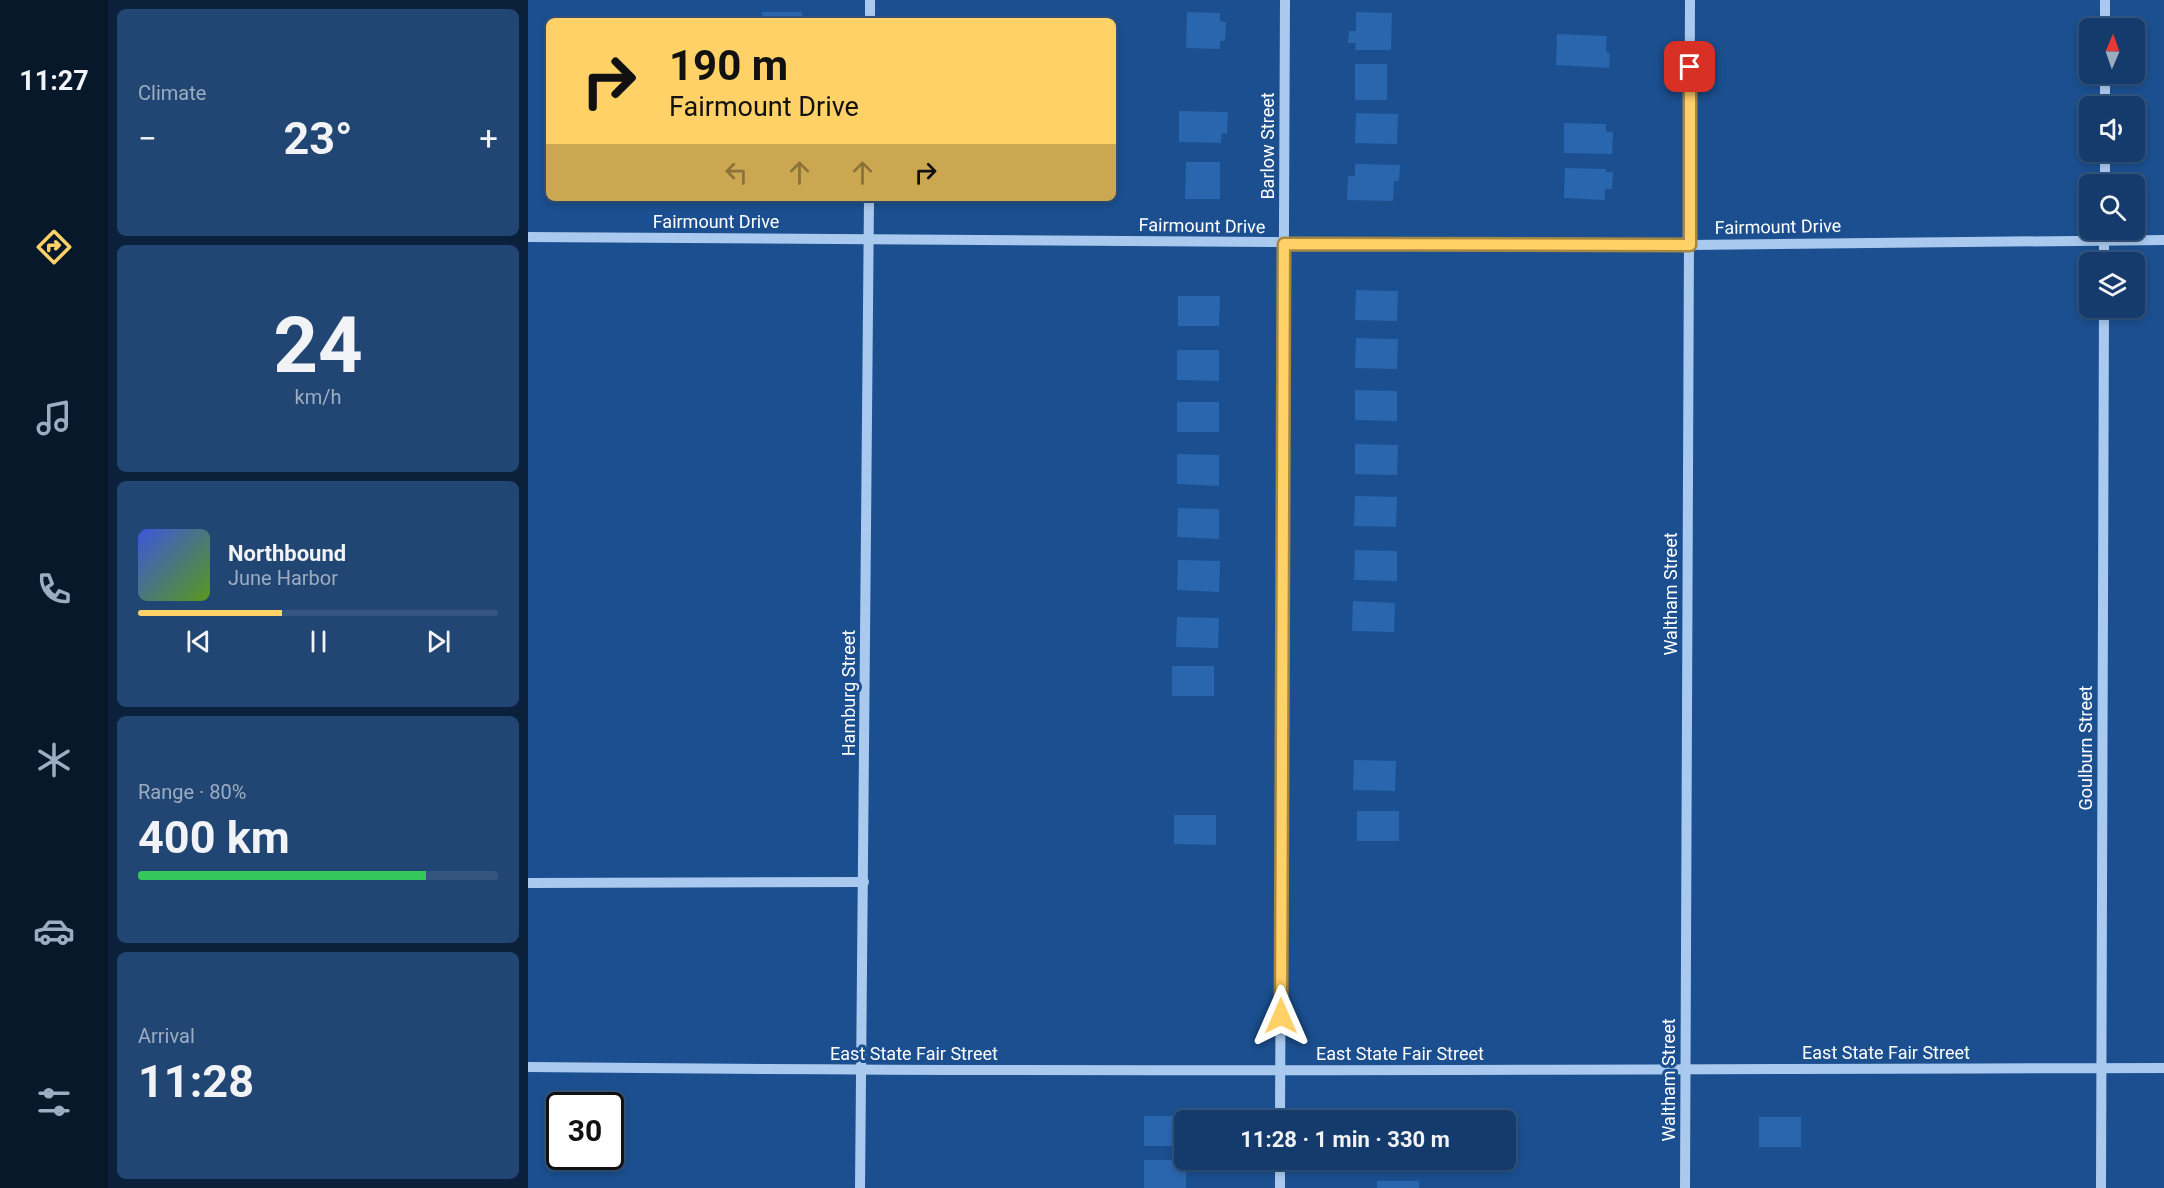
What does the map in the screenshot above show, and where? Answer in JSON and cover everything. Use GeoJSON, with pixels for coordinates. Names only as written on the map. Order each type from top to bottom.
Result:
{"type":"FeatureCollection","features":[{"type":"Feature","properties":{"kind":"street"},"geometry":{"type":"LineString","coordinates":[[870,0],[870,18]]}},
{"type":"Feature","properties":{"kind":"street","name":"Barlow Street"},"geometry":{"type":"LineString","coordinates":[[1280,1110],[1285,0]]}},
{"type":"Feature","properties":{"kind":"street","name":"Waltham Street"},"geometry":{"type":"LineString","coordinates":[[1685,1188],[1690,0]]}},
{"type":"Feature","properties":{"kind":"street"},"geometry":{"type":"LineString","coordinates":[[2105,0],[2105,18]]}},
{"type":"Feature","properties":{"kind":"street","name":"Hamburg Street"},"geometry":{"type":"LineString","coordinates":[[860,1188],[869,201]]}},
{"type":"Feature","properties":{"kind":"street","name":"Fairmount Drive"},"geometry":{"type":"LineString","coordinates":[[528,237],[1690,245],[2079,236]]}},
{"type":"Feature","properties":{"kind":"street","name":"Fairmount Drive"},"geometry":{"type":"LineString","coordinates":[[2145,238],[2164,240]]}},
{"type":"Feature","properties":{"kind":"street","name":"Goulburn Street"},"geometry":{"type":"LineString","coordinates":[[2101,1188],[2104,318]]}},
{"type":"Feature","properties":{"kind":"street"},"geometry":{"type":"LineString","coordinates":[[528,883],[864,882]]}},
{"type":"Feature","properties":{"kind":"street","name":"East State Fair Street"},"geometry":{"type":"LineString","coordinates":[[528,1067],[861,1071],[2164,1068]]}},
{"type":"Feature","properties":{"kind":"street"},"geometry":{"type":"LineString","coordinates":[[1280,1170],[1280,1188]]}},
{"type":"Feature","properties":{"kind":"building"},"geometry":{"type":"Polygon","coordinates":[[[762,12],[802,12],[802,18],[762,18],[762,12]]]}},
{"type":"Feature","properties":{"kind":"building"},"geometry":{"type":"Polygon","coordinates":[[[1187,12],[1220,13],[1220,21],[1226,22],[1225,41],[1220,41],[1220,49],[1186,48],[1187,12]]]}},
{"type":"Feature","properties":{"kind":"building"},"geometry":{"type":"Polygon","coordinates":[[[1356,12],[1392,13],[1391,50],[1355,50],[1356,43],[1348,43],[1349,31],[1356,31],[1356,12]]]}},
{"type":"Feature","properties":{"kind":"building"},"geometry":{"type":"Polygon","coordinates":[[[1557,34],[1607,36],[1606,52],[1610,53],[1609,68],[1556,65],[1557,34]]]}},
{"type":"Feature","properties":{"kind":"building"},"geometry":{"type":"Polygon","coordinates":[[[1355,64],[1387,64],[1387,100],[1355,100],[1355,64]]]}},
{"type":"Feature","properties":{"kind":"building"},"geometry":{"type":"Polygon","coordinates":[[[1179,111],[1228,112],[1227,134],[1222,133],[1221,143],[1179,142],[1179,111]]]}},
{"type":"Feature","properties":{"kind":"building"},"geometry":{"type":"Polygon","coordinates":[[[1356,113],[1398,114],[1397,144],[1355,143],[1356,113]]]}},
{"type":"Feature","properties":{"kind":"building"},"geometry":{"type":"Polygon","coordinates":[[[1564,123],[1606,124],[1606,132],[1613,132],[1612,154],[1564,153],[1564,123]]]}},
{"type":"Feature","properties":{"kind":"building"},"geometry":{"type":"Polygon","coordinates":[[[1116,161],[1118,161],[1118,191],[1116,191],[1116,161]]]}},
{"type":"Feature","properties":{"kind":"building"},"geometry":{"type":"Polygon","coordinates":[[[1186,162],[1220,162],[1220,199],[1185,199],[1186,162]]]}},
{"type":"Feature","properties":{"kind":"building"},"geometry":{"type":"Polygon","coordinates":[[[1355,164],[1400,165],[1399,181],[1394,181],[1393,201],[1347,200],[1348,176],[1355,176],[1355,164]]]}},
{"type":"Feature","properties":{"kind":"building"},"geometry":{"type":"Polygon","coordinates":[[[1565,168],[1606,169],[1606,172],[1613,172],[1612,189],[1605,189],[1605,200],[1564,198],[1565,168]]]}},
{"type":"Feature","properties":{"kind":"building"},"geometry":{"type":"Polygon","coordinates":[[[1356,290],[1398,291],[1397,321],[1355,320],[1356,290]]]}},
{"type":"Feature","properties":{"kind":"building"},"geometry":{"type":"Polygon","coordinates":[[[1178,296],[1220,296],[1219,326],[1178,326],[1178,296]]]}},
{"type":"Feature","properties":{"kind":"building"},"geometry":{"type":"Polygon","coordinates":[[[1356,338],[1398,339],[1397,369],[1355,368],[1356,338]]]}},
{"type":"Feature","properties":{"kind":"building"},"geometry":{"type":"Polygon","coordinates":[[[1177,350],[1219,350],[1219,381],[1177,380],[1177,350]]]}},
{"type":"Feature","properties":{"kind":"building"},"geometry":{"type":"Polygon","coordinates":[[[1355,390],[1397,391],[1397,421],[1355,420],[1355,390]]]}},
{"type":"Feature","properties":{"kind":"building"},"geometry":{"type":"Polygon","coordinates":[[[1177,402],[1219,402],[1219,432],[1177,432],[1177,402]]]}},
{"type":"Feature","properties":{"kind":"building"},"geometry":{"type":"Polygon","coordinates":[[[1355,444],[1398,445],[1397,475],[1355,474],[1355,444]]]}},
{"type":"Feature","properties":{"kind":"building"},"geometry":{"type":"Polygon","coordinates":[[[1177,454],[1219,455],[1219,486],[1177,484],[1177,454]]]}},
{"type":"Feature","properties":{"kind":"building"},"geometry":{"type":"Polygon","coordinates":[[[1355,496],[1397,497],[1396,527],[1354,526],[1355,496]]]}},
{"type":"Feature","properties":{"kind":"building"},"geometry":{"type":"Polygon","coordinates":[[[1178,508],[1219,509],[1219,539],[1177,537],[1178,508]]]}},
{"type":"Feature","properties":{"kind":"building"},"geometry":{"type":"Polygon","coordinates":[[[1355,550],[1397,551],[1397,581],[1354,580],[1355,550]]]}},
{"type":"Feature","properties":{"kind":"building"},"geometry":{"type":"Polygon","coordinates":[[[1178,560],[1220,561],[1219,592],[1177,590],[1178,560]]]}},
{"type":"Feature","properties":{"kind":"building"},"geometry":{"type":"Polygon","coordinates":[[[1353,601],[1395,603],[1394,632],[1352,631],[1353,601]]]}},
{"type":"Feature","properties":{"kind":"building"},"geometry":{"type":"Polygon","coordinates":[[[1177,617],[1219,618],[1218,648],[1176,647],[1177,617]]]}},
{"type":"Feature","properties":{"kind":"building"},"geometry":{"type":"Polygon","coordinates":[[[1172,666],[1214,666],[1214,696],[1172,696],[1172,666]]]}},
{"type":"Feature","properties":{"kind":"building"},"geometry":{"type":"Polygon","coordinates":[[[1354,760],[1396,761],[1395,791],[1353,790],[1354,760]]]}},
{"type":"Feature","properties":{"kind":"building"},"geometry":{"type":"Polygon","coordinates":[[[1357,811],[1399,811],[1399,841],[1357,841],[1357,811]]]}},
{"type":"Feature","properties":{"kind":"building"},"geometry":{"type":"Polygon","coordinates":[[[1174,815],[1216,815],[1216,845],[1174,844],[1174,815]]]}},
{"type":"Feature","properties":{"kind":"building"},"geometry":{"type":"Polygon","coordinates":[[[1144,1116],[1174,1116],[1174,1146],[1144,1146],[1144,1116]]]}},
{"type":"Feature","properties":{"kind":"building"},"geometry":{"type":"Polygon","coordinates":[[[1759,1117],[1801,1117],[1801,1147],[1759,1147],[1759,1117]]]}},
{"type":"Feature","properties":{"kind":"building"},"geometry":{"type":"Polygon","coordinates":[[[1144,1160],[1174,1160],[1174,1170],[1186,1170],[1186,1188],[1144,1188],[1144,1160]]]}},
{"type":"Feature","properties":{"kind":"building"},"geometry":{"type":"Polygon","coordinates":[[[1377,1181],[1419,1181],[1419,1188],[1377,1188],[1377,1181]]]}},
{"type":"Feature","properties":{"kind":"route"},"geometry":{"type":"LineString","coordinates":[[1281,1016],[1284,244],[1690,245],[1690,67]]}}]}
